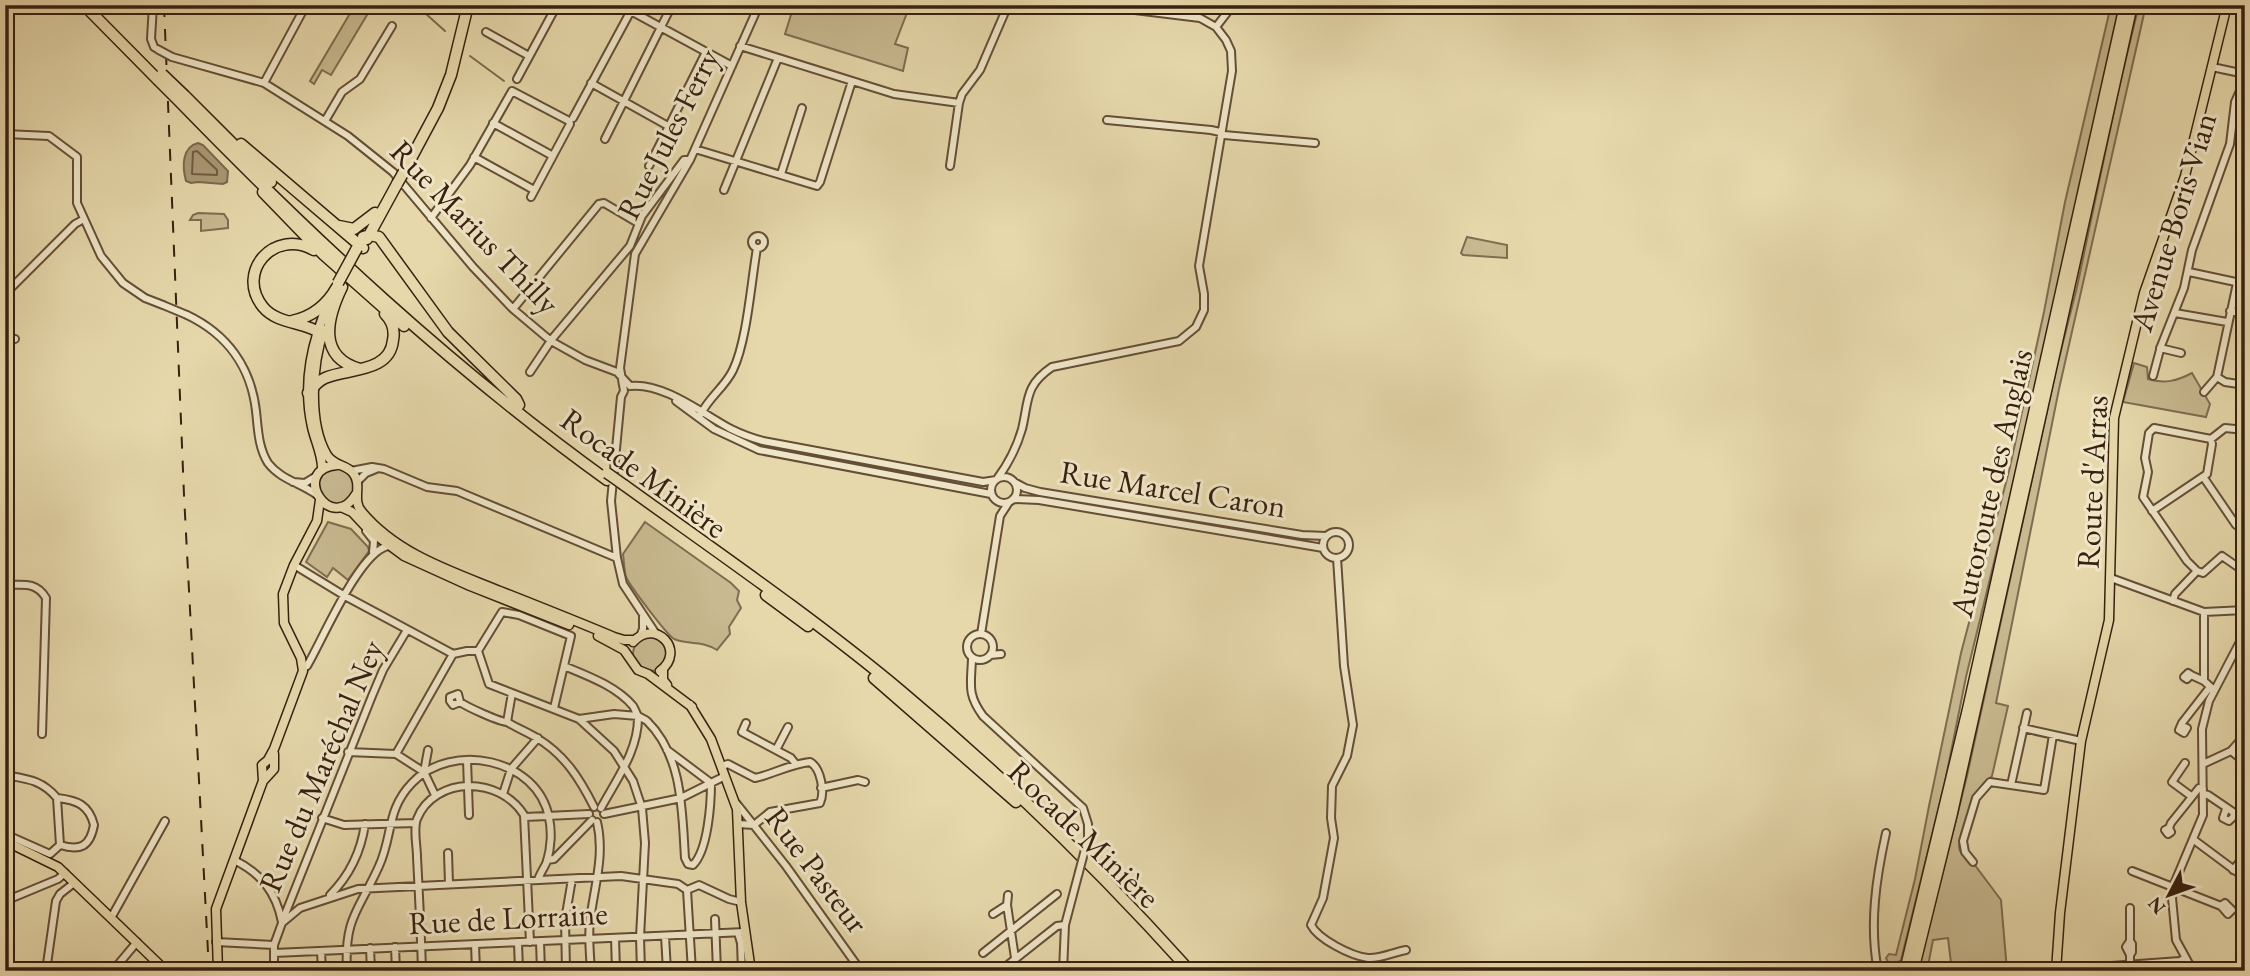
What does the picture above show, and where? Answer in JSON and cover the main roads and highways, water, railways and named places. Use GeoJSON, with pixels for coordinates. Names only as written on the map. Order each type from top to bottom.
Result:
{"type":"FeatureCollection","features":[{"type":"Feature","properties":{"kind":"highway","name":"Rocade Minière"},"geometry":{"type":"LineString","coordinates":[[84,5],[388,295],[622,488],[818,633],[929,724],[1040,825],[1136,920],[1182,971]]}},
{"type":"Feature","properties":{"kind":"highway","name":"Rocade Minière"},"geometry":{"type":"LineString","coordinates":[[93,5],[160,77]]}},
{"type":"Feature","properties":{"kind":"highway"},"geometry":{"type":"LineString","coordinates":[[360,369],[341,361],[332,350],[329,334],[334,297],[433,105],[444,78],[463,5]]}},
{"type":"Feature","properties":{"kind":"highway"},"geometry":{"type":"LineString","coordinates":[[403,167],[433,117],[451,75],[468,5]]}},
{"type":"Feature","properties":{"kind":"highway","name":"Autoroute des Anglais"},"geometry":{"type":"LineString","coordinates":[[1905,971],[1965,722],[2125,5]]}},
{"type":"Feature","properties":{"kind":"highway","name":"Autoroute des Anglais"},"geometry":{"type":"LineString","coordinates":[[1913,971],[1955,800],[2132,5]]}},
{"type":"Feature","properties":{"kind":"highway","name":"Rocade Minière"},"geometry":{"type":"LineString","coordinates":[[183,99],[195,117],[391,306],[502,400],[607,476]]}},
{"type":"Feature","properties":{"kind":"highway"},"geometry":{"type":"LineString","coordinates":[[183,99],[362,244]]}},
{"type":"Feature","properties":{"kind":"highway"},"geometry":{"type":"LineString","coordinates":[[195,117],[324,255],[426,345],[502,400]]}},
{"type":"Feature","properties":{"kind":"highway"},"geometry":{"type":"LineString","coordinates":[[362,244],[375,213],[395,183]]}},
{"type":"Feature","properties":{"kind":"highway"},"geometry":{"type":"LineString","coordinates":[[387,247],[384,219],[395,183]]}},
{"type":"Feature","properties":{"kind":"highway"},"geometry":{"type":"LineString","coordinates":[[334,224],[354,229],[375,213]]}},
{"type":"Feature","properties":{"kind":"highway"},"geometry":{"type":"LineString","coordinates":[[362,244],[379,237],[448,332],[519,405]]}},
{"type":"Feature","properties":{"kind":"highway"},"geometry":{"type":"LineString","coordinates":[[320,332],[309,325],[289,321],[265,310],[257,298],[254,280],[261,260],[272,249],[291,243],[304,244],[324,255]]}},
{"type":"Feature","properties":{"kind":"highway"},"geometry":{"type":"LineString","coordinates":[[289,321],[311,315],[334,297]]}},
{"type":"Feature","properties":{"kind":"highway"},"geometry":{"type":"LineString","coordinates":[[311,389],[326,377],[382,361],[392,345],[392,326],[376,302]]}},
{"type":"Feature","properties":{"kind":"highway","name":"Rocade Minière"},"geometry":{"type":"LineString","coordinates":[[622,488],[811,620],[927,713],[994,772],[1085,860],[1141,916],[1190,971]]}},
{"type":"Feature","properties":{"kind":"main road","name":"Route d'Arras"},"geometry":{"type":"LineString","coordinates":[[2056,970],[2081,741],[2106,638],[2111,578],[2113,426],[2116,406],[2137,318],[2185,176],[2227,5]]}},
{"type":"Feature","properties":{"kind":"main road"},"geometry":{"type":"LineString","coordinates":[[218,971],[216,909],[266,771],[275,767],[270,761],[302,677],[301,658],[289,636],[282,613],[283,594],[294,565],[317,521],[318,498],[315,487],[320,472],[312,429],[311,389],[320,332],[334,297]]}},
{"type":"Feature","properties":{"kind":"main road"},"geometry":{"type":"LineString","coordinates":[[311,389],[327,456],[337,465],[351,471],[357,482],[357,507],[374,525],[419,557],[614,637],[624,640],[656,634],[665,639],[670,648],[670,657],[663,669],[663,680],[692,707],[711,738],[741,819],[741,933],[751,971]]}},
{"type":"Feature","properties":{"kind":"main road"},"geometry":{"type":"LineString","coordinates":[[320,472],[337,465]]}},
{"type":"Feature","properties":{"kind":"main road"},"geometry":{"type":"LineString","coordinates":[[317,521],[347,504],[356,494]]}},
{"type":"Feature","properties":{"kind":"main road"},"geometry":{"type":"LineString","coordinates":[[318,498],[359,520],[388,546],[431,570],[615,644],[630,655],[638,670],[648,674],[692,707]]}},
{"type":"Feature","properties":{"kind":"main road"},"geometry":{"type":"LineString","coordinates":[[630,655],[637,638]]}},
{"type":"Feature","properties":{"kind":"main road"},"geometry":{"type":"LineString","coordinates":[[648,674],[663,669]]}},
{"type":"Feature","properties":{"kind":"main road"},"geometry":{"type":"LineString","coordinates":[[5,841],[54,866],[61,876],[74,883],[166,971]]}},
{"type":"Feature","properties":{"kind":"water"},"geometry":{"type":"Polygon","coordinates":[[[198,143],[228,171],[227,182],[186,181],[184,158],[189,149],[198,143]]]}},
{"type":"Feature","properties":{"kind":"waterway"},"geometry":{"type":"LineString","coordinates":[[416,5],[445,31]]}},
{"type":"Feature","properties":{"kind":"waterway"},"geometry":{"type":"LineString","coordinates":[[470,56],[504,81]]}},
{"type":"Feature","properties":{"kind":"railway"},"geometry":{"type":"LineString","coordinates":[[164,5],[184,495],[209,971]]}}]}
